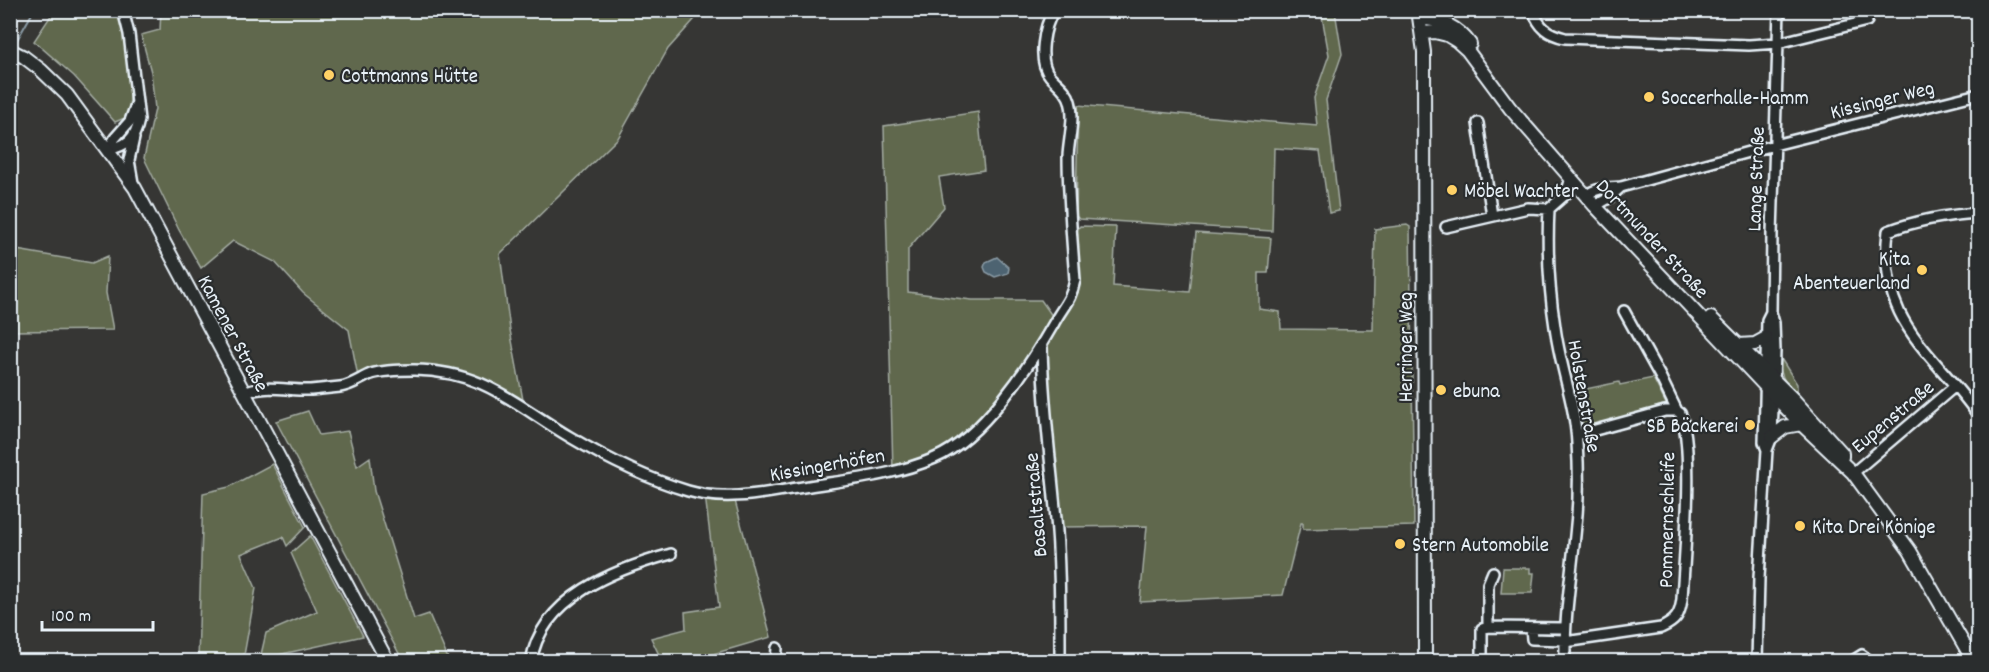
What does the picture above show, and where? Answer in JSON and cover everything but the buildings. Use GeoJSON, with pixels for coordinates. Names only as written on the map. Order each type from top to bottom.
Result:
{"type":"FeatureCollection","features":[{"type":"Feature","properties":{"kind":"main road","name":"Dortmunder Straße"},"geometry":{"type":"LineString","coordinates":[[1586,193],[1512,101],[1465,37],[1446,23],[1419,15],[1423,33],[1435,32],[1447,35],[1467,50],[1510,108],[1571,178],[1703,312],[1739,345],[1801,424],[1837,459],[1844,462]]}},
{"type":"Feature","properties":{"kind":"main road","name":"Herringer Weg"},"geometry":{"type":"LineString","coordinates":[[1423,33],[1425,662]]}},
{"type":"Feature","properties":{"kind":"main road","name":"Kamener Straße"},"geometry":{"type":"LineString","coordinates":[[10,50],[24,57],[67,95],[135,188],[388,662]]}},
{"type":"Feature","properties":{"kind":"main road","name":"Dortmunder Straße"},"geometry":{"type":"LineString","coordinates":[[1598,204],[1769,383],[1842,453],[1844,462],[1910,551],[1974,662]]}},
{"type":"Feature","properties":{"kind":"main road"},"geometry":{"type":"LineString","coordinates":[[1739,345],[1755,344],[1766,338]]}},
{"type":"Feature","properties":{"kind":"main road"},"geometry":{"type":"LineString","coordinates":[[1772,437],[1785,427],[1801,424]]}},
{"type":"Feature","properties":{"kind":"street"},"geometry":{"type":"LineString","coordinates":[[123,10],[129,34],[139,111],[138,127],[129,160],[135,188]]}},
{"type":"Feature","properties":{"kind":"street","name":"Kissingerhöfen"},"geometry":{"type":"LineString","coordinates":[[244,393],[260,388],[310,390],[345,386],[374,373],[395,371],[416,370],[453,374],[481,382],[506,395],[568,436],[625,466],[688,491],[716,496],[734,497],[879,475],[937,458],[982,422],[1028,366],[1071,297],[1075,280],[1068,157],[1070,100],[1048,75],[1043,56],[1046,34],[1054,10]]}},
{"type":"Feature","properties":{"kind":"street"},"geometry":{"type":"LineString","coordinates":[[1533,10],[1544,29],[1565,38],[1749,45],[1778,44],[1867,21]]}},
{"type":"Feature","properties":{"kind":"street","name":"Lange Straße"},"geometry":{"type":"LineString","coordinates":[[1767,450],[1764,442],[1774,323],[1771,312],[1779,10]]}},
{"type":"Feature","properties":{"kind":"street","name":"Kissinger Weg"},"geometry":{"type":"LineString","coordinates":[[1566,194],[1573,195],[1621,187],[1774,145],[1978,94]]}},
{"type":"Feature","properties":{"kind":"street"},"geometry":{"type":"LineString","coordinates":[[108,150],[115,138],[130,122],[137,102]]}},
{"type":"Feature","properties":{"kind":"street"},"geometry":{"type":"LineString","coordinates":[[1478,123],[1492,216]]}},
{"type":"Feature","properties":{"kind":"street"},"geometry":{"type":"LineString","coordinates":[[108,150],[125,145],[138,127]]}},
{"type":"Feature","properties":{"kind":"street"},"geometry":{"type":"LineString","coordinates":[[1446,227],[1528,208],[1549,209],[1566,194],[1571,178]]}},
{"type":"Feature","properties":{"kind":"street","name":"Kissinger Weg"},"geometry":{"type":"LineString","coordinates":[[1598,204],[1621,187]]}},
{"type":"Feature","properties":{"kind":"street","name":"Holstenstraße"},"geometry":{"type":"LineString","coordinates":[[1549,209],[1555,328],[1571,394],[1576,435],[1578,508],[1564,628],[1565,662]]}},
{"type":"Feature","properties":{"kind":"street"},"geometry":{"type":"LineString","coordinates":[[1978,213],[1943,215],[1888,231],[1887,235],[1888,267],[1896,306],[1904,323],[1918,344],[1978,415]]}},
{"type":"Feature","properties":{"kind":"street"},"geometry":{"type":"LineString","coordinates":[[1576,435],[1654,414],[1677,411],[1662,378],[1624,311]]}},
{"type":"Feature","properties":{"kind":"street","name":"Lange Straße"},"geometry":{"type":"LineString","coordinates":[[1757,662],[1759,578],[1767,450],[1772,437],[1766,338],[1767,320],[1771,312]]}},
{"type":"Feature","properties":{"kind":"street","name":"Basaltstraße"},"geometry":{"type":"LineString","coordinates":[[1042,346],[1059,581],[1059,662]]}},
{"type":"Feature","properties":{"kind":"street","name":"Eupenstraße"},"geometry":{"type":"LineString","coordinates":[[1853,473],[1954,387]]}},
{"type":"Feature","properties":{"kind":"street","name":"Pommernschleife"},"geometry":{"type":"LineString","coordinates":[[1565,641],[1661,628],[1677,618],[1682,599],[1687,475],[1684,428],[1682,418],[1677,411]]}},
{"type":"Feature","properties":{"kind":"street"},"geometry":{"type":"LineString","coordinates":[[531,662],[534,642],[544,625],[572,599],[619,571],[671,554]]}},
{"type":"Feature","properties":{"kind":"street"},"geometry":{"type":"LineString","coordinates":[[1488,627],[1488,584],[1492,572]]}},
{"type":"Feature","properties":{"kind":"street"},"geometry":{"type":"LineString","coordinates":[[1482,662],[1482,629],[1488,627],[1564,628]]}},
{"type":"Feature","properties":{"kind":"street"},"geometry":{"type":"LineString","coordinates":[[1531,628],[1532,639],[1565,641]]}},
{"type":"Feature","properties":{"kind":"street"},"geometry":{"type":"LineString","coordinates":[[776,662],[777,648]]}},
{"type":"Feature","properties":{"kind":"street"},"geometry":{"type":"LineString","coordinates":[[1851,662],[1862,655],[1871,662]]}},
{"type":"Feature","properties":{"kind":"green space"},"geometry":{"type":"Polygon","coordinates":[[[161,10],[702,11],[668,49],[618,138],[500,254],[510,330],[523,400],[486,380],[455,371],[422,369],[358,377],[349,330],[303,293],[275,262],[233,241],[201,268],[179,230],[144,158],[155,109],[151,72],[141,35],[160,30],[161,10]]]}},
{"type":"Feature","properties":{"kind":"green space"},"geometry":{"type":"Polygon","coordinates":[[[54,11],[117,11],[130,63],[127,117],[115,122],[74,76],[34,41],[54,11]]]}},
{"type":"Feature","properties":{"kind":"green space"},"geometry":{"type":"Polygon","coordinates":[[[1321,11],[1335,11],[1342,54],[1326,100],[1339,211],[1329,213],[1320,151],[1274,148],[1272,231],[1079,219],[1076,216],[1078,105],[1317,126],[1314,98],[1329,55],[1321,11]]]}},
{"type":"Feature","properties":{"kind":"green space"},"geometry":{"type":"Polygon","coordinates":[[[978,112],[984,170],[939,177],[944,207],[908,249],[908,292],[972,300],[1041,300],[1055,320],[999,403],[948,451],[893,471],[884,126],[978,112]]]}},
{"type":"Feature","properties":{"kind":"green space"},"geometry":{"type":"Polygon","coordinates":[[[1407,225],[1410,227],[1414,526],[1303,529],[1303,523],[1301,523],[1283,595],[1140,602],[1147,526],[1059,527],[1046,347],[1080,284],[1075,233],[1080,226],[1116,227],[1113,286],[1190,292],[1196,233],[1271,238],[1268,273],[1259,273],[1259,309],[1280,312],[1281,329],[1373,330],[1375,229],[1407,225]]]}},
{"type":"Feature","properties":{"kind":"green space"},"geometry":{"type":"Polygon","coordinates":[[[11,249],[92,263],[108,256],[106,293],[113,330],[11,331],[11,249]]]}},
{"type":"Feature","properties":{"kind":"green space"},"geometry":{"type":"Polygon","coordinates":[[[1778,354],[1797,384],[1797,396],[1788,387],[1783,377],[1778,354]]]}},
{"type":"Feature","properties":{"kind":"green space"},"geometry":{"type":"Polygon","coordinates":[[[1653,378],[1666,404],[1584,429],[1576,391],[1653,378]]]}},
{"type":"Feature","properties":{"kind":"green space"},"geometry":{"type":"Polygon","coordinates":[[[308,411],[319,435],[348,431],[357,466],[370,457],[374,491],[414,619],[429,614],[449,661],[403,661],[276,421],[308,411]]]}},
{"type":"Feature","properties":{"kind":"green space"},"geometry":{"type":"Polygon","coordinates":[[[272,464],[305,527],[287,546],[283,537],[241,554],[256,588],[243,661],[198,661],[203,493],[229,487],[272,464]]]}},
{"type":"Feature","properties":{"kind":"green space"},"geometry":{"type":"Polygon","coordinates":[[[705,495],[734,497],[771,637],[686,662],[662,661],[651,638],[686,629],[685,612],[719,607],[705,495]]]}},
{"type":"Feature","properties":{"kind":"green space"},"geometry":{"type":"Polygon","coordinates":[[[310,536],[363,636],[260,659],[266,633],[317,611],[291,553],[310,536]]]}},
{"type":"Feature","properties":{"kind":"green space"},"geometry":{"type":"Polygon","coordinates":[[[1503,568],[1530,568],[1530,573],[1534,573],[1532,593],[1501,593],[1503,568]]]}},
{"type":"Feature","properties":{"kind":"water"},"geometry":{"type":"Polygon","coordinates":[[[997,257],[1009,268],[1008,273],[995,277],[986,272],[984,267],[986,262],[997,257]]]}},
{"type":"Feature","properties":{"kind":"waterway"},"geometry":{"type":"LineString","coordinates":[[13,47],[34,10]]}},
{"type":"Feature","properties":{"kind":"place","name":"Cottmanns Hütte"},"geometry":{"type":"Point","coordinates":[329,75]}},
{"type":"Feature","properties":{"kind":"place","name":"Soccerhalle-Hamm"},"geometry":{"type":"Point","coordinates":[1649,97]}},
{"type":"Feature","properties":{"kind":"place","name":"Möbel Wachter"},"geometry":{"type":"Point","coordinates":[1452,190]}},
{"type":"Feature","properties":{"kind":"place","name":"Kita Abenteuerland"},"geometry":{"type":"Point","coordinates":[1922,270]}},
{"type":"Feature","properties":{"kind":"place","name":"ebuna"},"geometry":{"type":"Point","coordinates":[1441,390]}},
{"type":"Feature","properties":{"kind":"place","name":"SB Bäckerei"},"geometry":{"type":"Point","coordinates":[1750,425]}},
{"type":"Feature","properties":{"kind":"place","name":"Kita Drei Könige"},"geometry":{"type":"Point","coordinates":[1800,526]}},
{"type":"Feature","properties":{"kind":"place","name":"Stern Automobile"},"geometry":{"type":"Point","coordinates":[1400,544]}}]}
